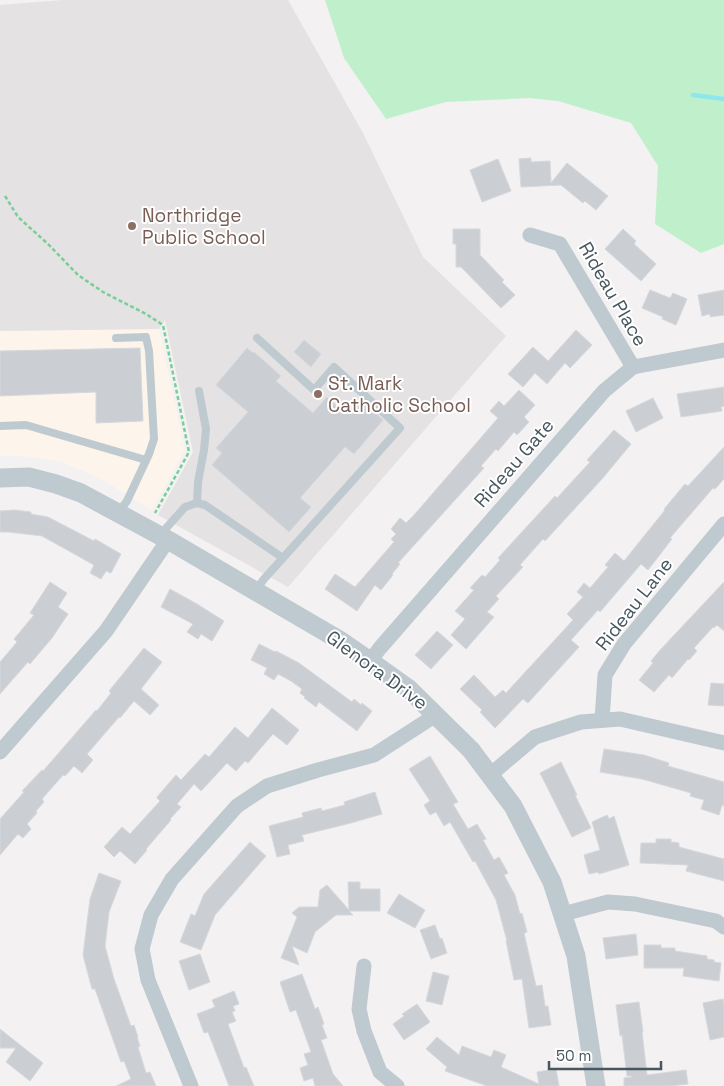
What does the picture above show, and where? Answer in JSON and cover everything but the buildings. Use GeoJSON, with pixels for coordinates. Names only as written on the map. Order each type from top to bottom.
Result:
{"type":"FeatureCollection","features":[{"type":"Feature","properties":{"kind":"street","name":"Rideau Place"},"geometry":{"type":"LineString","coordinates":[[530,235],[560,244],[633,367]]}},
{"type":"Feature","properties":{"kind":"street","name":"Rideau Gate"},"geometry":{"type":"LineString","coordinates":[[370,661],[604,391],[633,367],[724,350]]}},
{"type":"Feature","properties":{"kind":"street","name":"Glenora Drive"},"geometry":{"type":"LineString","coordinates":[[0,478],[29,477],[81,493],[164,538],[341,641],[370,661],[409,689],[471,750],[513,806],[552,882],[576,956],[596,1086]]}},
{"type":"Feature","properties":{"kind":"street","name":"Rideau Lane"},"geometry":{"type":"LineString","coordinates":[[602,720],[605,675],[624,644],[724,524]]}},
{"type":"Feature","properties":{"kind":"street"},"geometry":{"type":"LineString","coordinates":[[0,752],[106,631],[164,538]]}},
{"type":"Feature","properties":{"kind":"street"},"geometry":{"type":"LineString","coordinates":[[191,1086],[148,980],[142,949],[151,915],[172,879],[237,806],[267,786],[374,755],[436,715]]}},
{"type":"Feature","properties":{"kind":"street"},"geometry":{"type":"LineString","coordinates":[[490,775],[535,736],[581,722],[620,719],[724,743]]}},
{"type":"Feature","properties":{"kind":"street"},"geometry":{"type":"LineString","coordinates":[[563,914],[608,902],[636,904],[716,921],[724,927]]}},
{"type":"Feature","properties":{"kind":"street"},"geometry":{"type":"LineString","coordinates":[[364,966],[359,1009],[364,1031],[380,1072],[397,1086]]}},
{"type":"Feature","properties":{"kind":"lane"},"geometry":{"type":"LineString","coordinates":[[116,338],[146,337],[149,351],[154,439],[127,500],[118,513]]}},
{"type":"Feature","properties":{"kind":"lane"},"geometry":{"type":"LineString","coordinates":[[255,591],[400,428],[334,367],[314,390],[257,338]]}},
{"type":"Feature","properties":{"kind":"lane"},"geometry":{"type":"LineString","coordinates":[[197,503],[198,482],[206,429],[199,391]]}},
{"type":"Feature","properties":{"kind":"lane"},"geometry":{"type":"LineString","coordinates":[[0,426],[26,425],[146,460]]}},
{"type":"Feature","properties":{"kind":"lane"},"geometry":{"type":"LineString","coordinates":[[164,538],[185,506],[197,503],[206,506],[283,558]]}},
{"type":"Feature","properties":{"kind":"path"},"geometry":{"type":"LineString","coordinates":[[5,196],[18,217],[78,275],[103,292],[163,325],[189,452],[153,517]]}},
{"type":"Feature","properties":{"kind":"shaded area"},"geometry":{"type":"Polygon","coordinates":[[[63,0],[288,0],[363,133],[423,257],[506,336],[288,587],[158,515],[193,452],[165,320],[159,329],[0,331],[0,5],[63,0]]]}},
{"type":"Feature","properties":{"kind":"shaded area"},"geometry":{"type":"Polygon","coordinates":[[[159,329],[185,450],[152,510],[103,480],[60,461],[22,456],[0,456],[0,331],[159,329]]]}},
{"type":"Feature","properties":{"kind":"green space"},"geometry":{"type":"Polygon","coordinates":[[[325,0],[724,0],[724,244],[701,253],[655,224],[658,166],[631,123],[558,101],[529,98],[446,102],[386,119],[344,58],[325,0]]]}},
{"type":"Feature","properties":{"kind":"waterway"},"geometry":{"type":"LineString","coordinates":[[693,95],[724,99]]}},
{"type":"Feature","properties":{"kind":"place","name":"Northridge Public School"},"geometry":{"type":"Point","coordinates":[132,226]}},
{"type":"Feature","properties":{"kind":"place","name":"St. Mark Catholic School"},"geometry":{"type":"Point","coordinates":[318,394]}}]}
